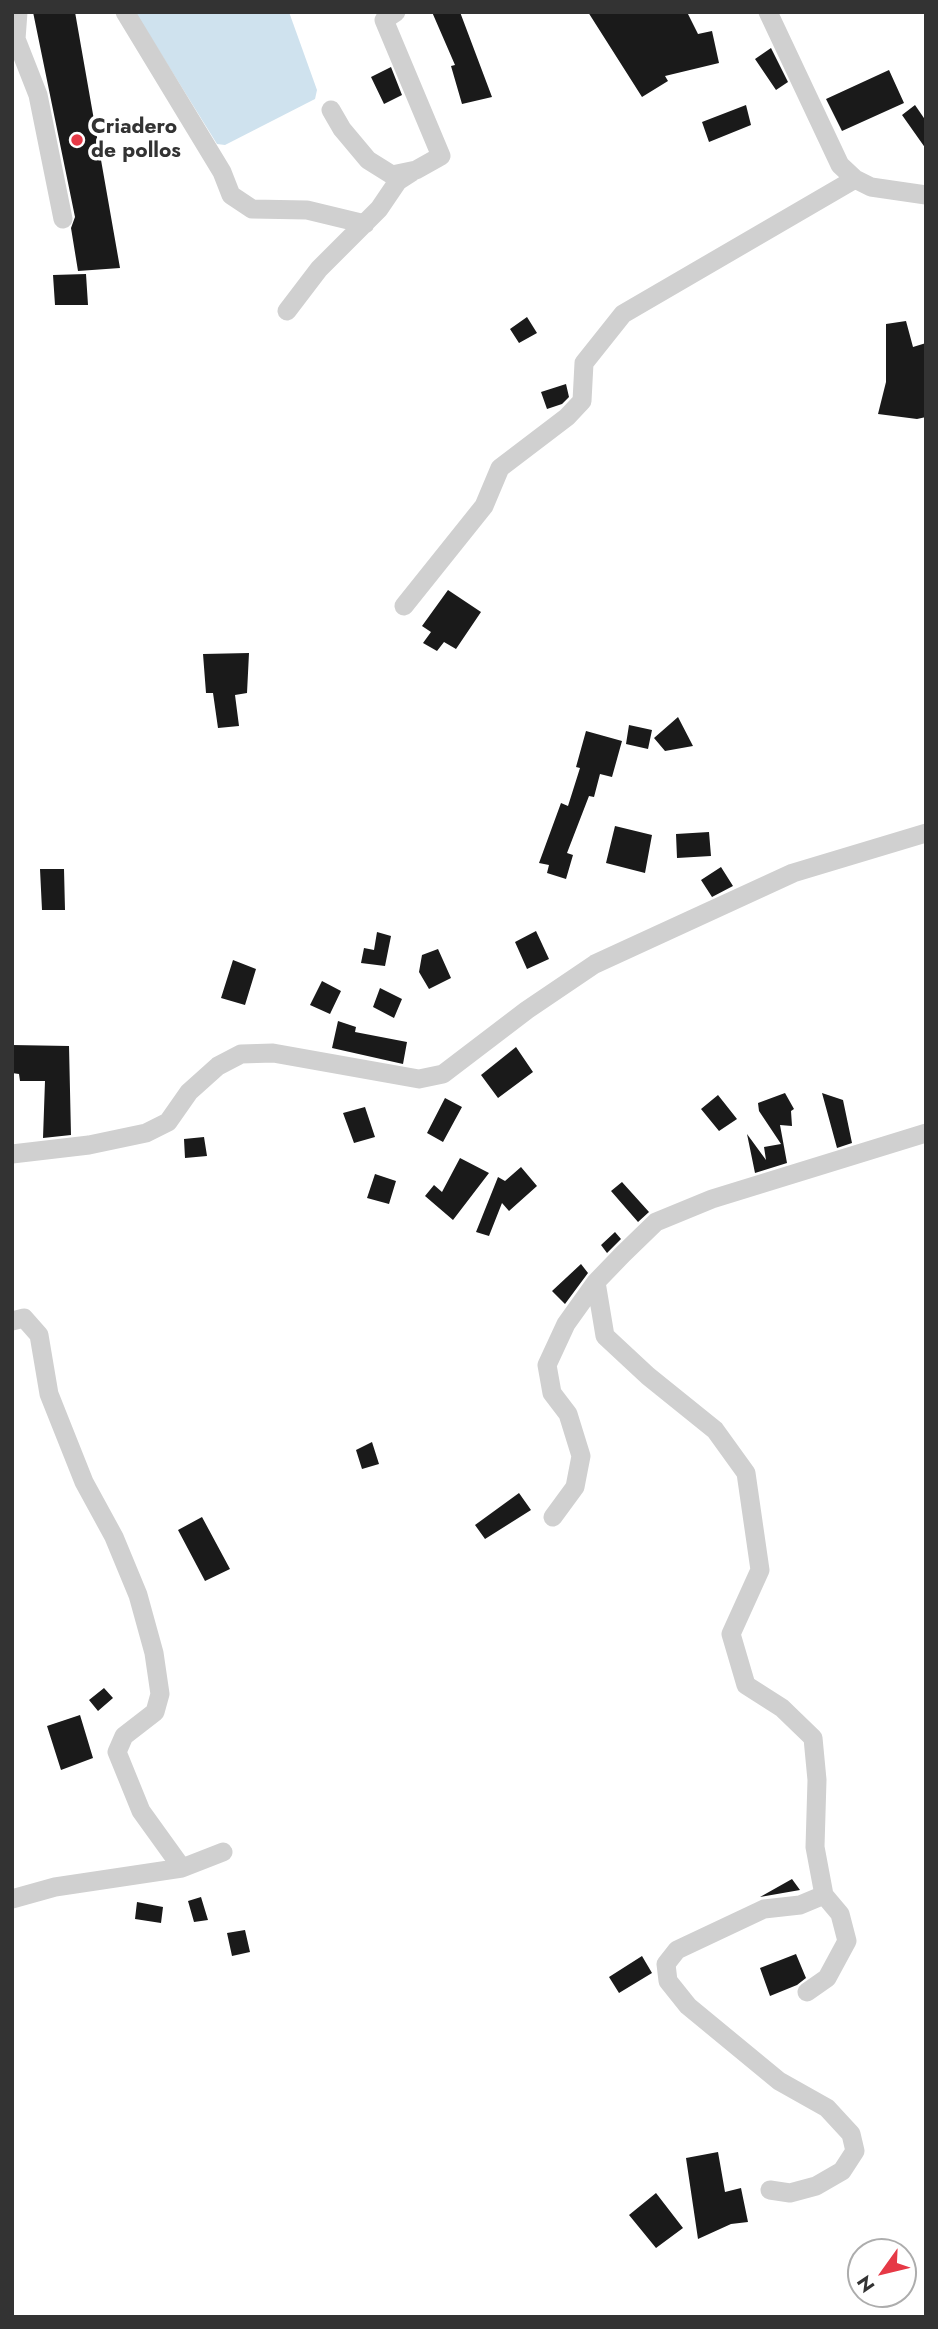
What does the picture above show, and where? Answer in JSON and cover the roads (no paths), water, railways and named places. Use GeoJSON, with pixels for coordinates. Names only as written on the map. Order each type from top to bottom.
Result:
{"type":"FeatureCollection","features":[{"type":"Feature","properties":{"kind":"street"},"geometry":{"type":"LineString","coordinates":[[18,12],[16,38],[38,96],[63,219]]}},
{"type":"Feature","properties":{"kind":"street"},"geometry":{"type":"LineString","coordinates":[[125,12],[222,172],[231,195],[252,209],[307,210],[365,224]]}},
{"type":"Feature","properties":{"kind":"street"},"geometry":{"type":"LineString","coordinates":[[286,311],[318,270],[379,209],[398,181],[441,156],[384,20],[396,12]]}},
{"type":"Feature","properties":{"kind":"street"},"geometry":{"type":"LineString","coordinates":[[768,12],[840,165],[855,179],[871,187],[926,195]]}},
{"type":"Feature","properties":{"kind":"street"},"geometry":{"type":"LineString","coordinates":[[331,110],[342,129],[368,160],[392,175],[416,170]]}},
{"type":"Feature","properties":{"kind":"street"},"geometry":{"type":"LineString","coordinates":[[404,606],[484,506],[500,468],[567,417],[582,401],[584,363],[623,314],[855,179]]}},
{"type":"Feature","properties":{"kind":"street"},"geometry":{"type":"LineString","coordinates":[[12,1154],[89,1145],[146,1133],[167,1122],[189,1092],[218,1066],[241,1054],[273,1053],[419,1079],[443,1074],[516,1018],[596,964],[793,873],[926,833]]}},
{"type":"Feature","properties":{"kind":"street"},"geometry":{"type":"LineString","coordinates":[[553,1517],[575,1488],[581,1456],[568,1414],[552,1393],[547,1365],[566,1324],[596,1282],[656,1222],[712,1199],[926,1133]]}},
{"type":"Feature","properties":{"kind":"street"},"geometry":{"type":"LineString","coordinates":[[596,1282],[605,1336],[715,1430],[746,1473],[760,1570],[731,1634],[746,1685],[782,1709],[813,1738],[817,1780],[815,1847],[824,1895],[840,1914],[848,1941],[827,1978],[807,1992]]}},
{"type":"Feature","properties":{"kind":"street"},"geometry":{"type":"LineString","coordinates":[[12,1321],[24,1318],[39,1335],[49,1394],[84,1482],[114,1537],[138,1595],[153,1653],[160,1695],[155,1712],[124,1736],[117,1752],[141,1811],[182,1868]]}},
{"type":"Feature","properties":{"kind":"street"},"geometry":{"type":"LineString","coordinates":[[12,1899],[55,1887],[182,1868],[223,1853]]}},
{"type":"Feature","properties":{"kind":"street"},"geometry":{"type":"LineString","coordinates":[[769,2190],[790,2193],[816,2186],[842,2171],[855,2151],[851,2134],[827,2108],[779,2081],[688,2006],[668,1981],[666,1964],[677,1950],[764,1909],[800,1905],[824,1895]]}},
{"type":"Feature","properties":{"kind":"water"},"geometry":{"type":"Polygon","coordinates":[[[135,12],[289,12],[317,90],[315,99],[225,145],[217,144],[135,12]]]}},
{"type":"Feature","properties":{"kind":"place","name":"Criadero de pollos"},"geometry":{"type":"Point","coordinates":[77,140]}}]}
